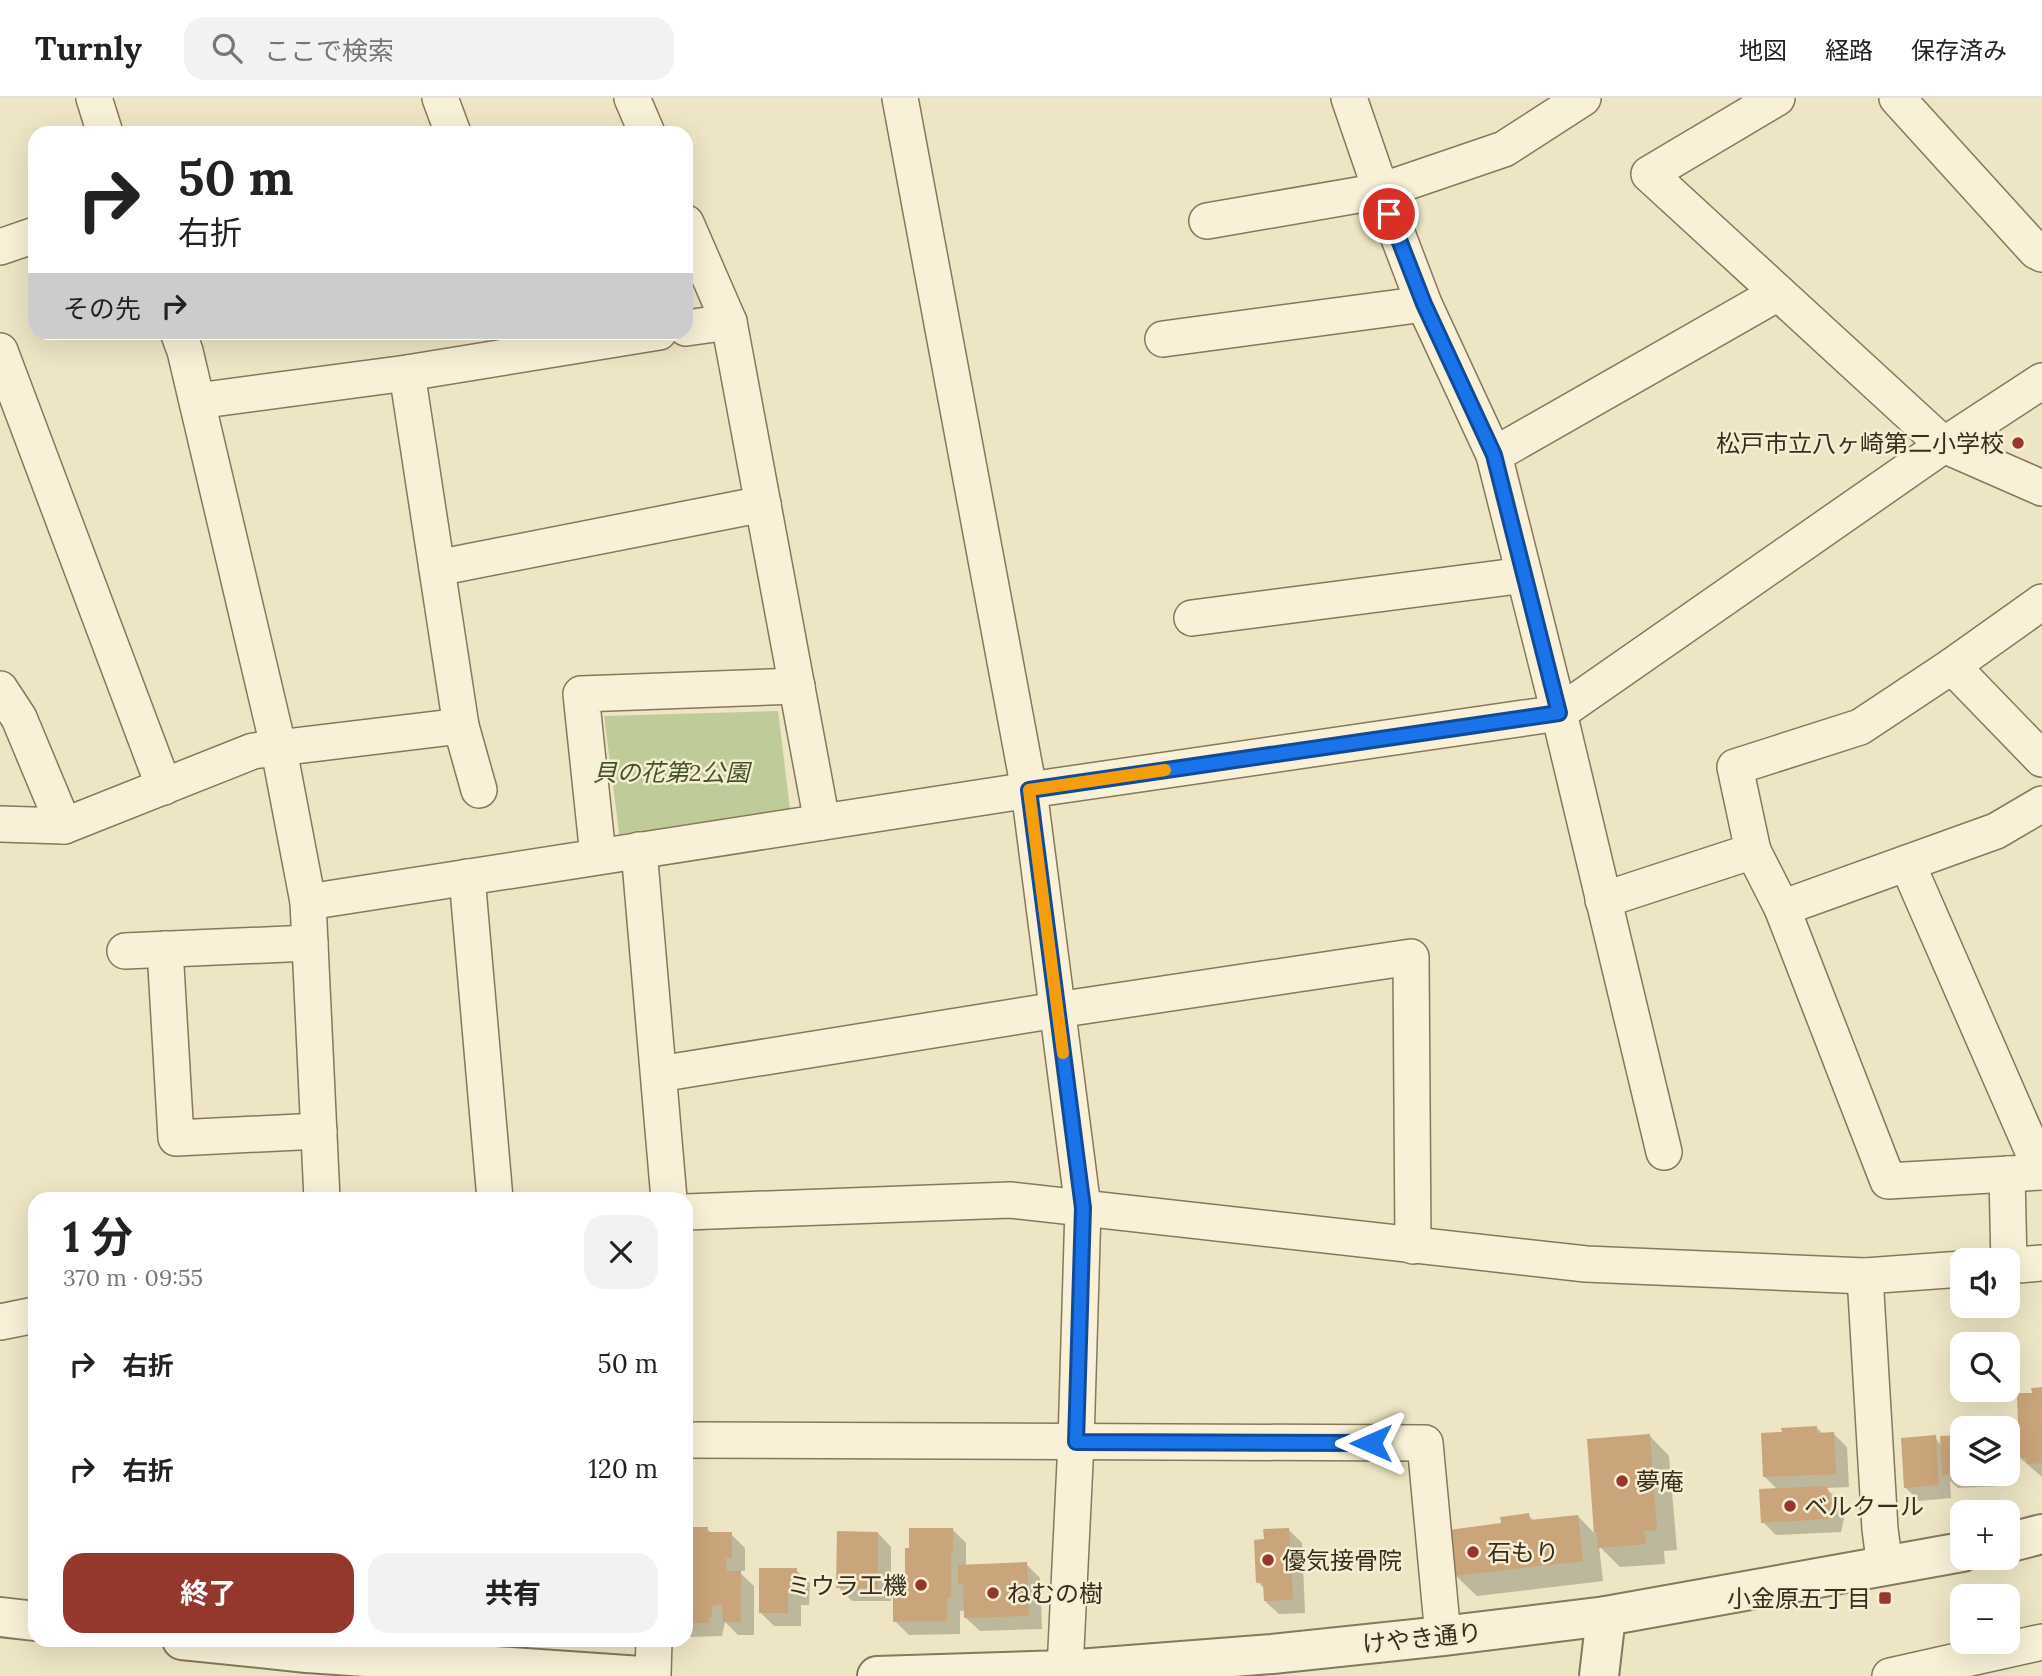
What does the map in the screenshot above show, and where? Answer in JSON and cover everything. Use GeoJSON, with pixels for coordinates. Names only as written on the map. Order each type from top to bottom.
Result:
{"type":"FeatureCollection","features":[{"type":"Feature","properties":{"kind":"street"},"geometry":{"type":"LineString","coordinates":[[94,98],[103,126]]}},
{"type":"Feature","properties":{"kind":"street"},"geometry":{"type":"LineString","coordinates":[[440,98],[450,126]]}},
{"type":"Feature","properties":{"kind":"street"},"geometry":{"type":"LineString","coordinates":[[632,98],[644,126]]}},
{"type":"Feature","properties":{"kind":"street"},"geometry":{"type":"LineString","coordinates":[[900,98],[1029,790],[1083,1208],[1076,1442],[1065,1670]]}},
{"type":"Feature","properties":{"kind":"street"},"geometry":{"type":"LineString","coordinates":[[1349,98],[1424,304],[1494,455],[1664,1152]]}},
{"type":"Feature","properties":{"kind":"street"},"geometry":{"type":"LineString","coordinates":[[1208,221],[1381,191],[1504,149],[1583,98]]}},
{"type":"Feature","properties":{"kind":"street"},"geometry":{"type":"LineString","coordinates":[[1777,98],[1649,174],[1944,445],[2042,488]]}},
{"type":"Feature","properties":{"kind":"street"},"geometry":{"type":"LineString","coordinates":[[1897,98],[2036,251],[2042,254]]}},
{"type":"Feature","properties":{"kind":"street"},"geometry":{"type":"LineString","coordinates":[[0,247],[28,237]]}},
{"type":"Feature","properties":{"kind":"street"},"geometry":{"type":"LineString","coordinates":[[693,239],[729,322],[822,822]]}},
{"type":"Feature","properties":{"kind":"street"},"geometry":{"type":"LineString","coordinates":[[1494,455],[1777,293]]}},
{"type":"Feature","properties":{"kind":"street"},"geometry":{"type":"LineString","coordinates":[[1163,339],[1424,304]]}},
{"type":"Feature","properties":{"kind":"street"},"geometry":{"type":"LineString","coordinates":[[693,327],[729,322]]}},
{"type":"Feature","properties":{"kind":"street"},"geometry":{"type":"LineString","coordinates":[[181,340],[279,750],[308,902],[322,1192]]}},
{"type":"Feature","properties":{"kind":"street"},"geometry":{"type":"LineString","coordinates":[[197,401],[407,373],[532,342],[557,340]]}},
{"type":"Feature","properties":{"kind":"street"},"geometry":{"type":"LineString","coordinates":[[0,351],[164,787]]}},
{"type":"Feature","properties":{"kind":"street"},"geometry":{"type":"LineString","coordinates":[[407,373],[461,726],[479,790]]}},
{"type":"Feature","properties":{"kind":"street"},"geometry":{"type":"LineString","coordinates":[[308,902],[1029,790],[1559,713],[1944,445],[2042,381]]}},
{"type":"Feature","properties":{"kind":"street"},"geometry":{"type":"LineString","coordinates":[[437,568],[763,504]]}},
{"type":"Feature","properties":{"kind":"street"},"geometry":{"type":"LineString","coordinates":[[1192,618],[1524,575]]}},
{"type":"Feature","properties":{"kind":"street"},"geometry":{"type":"LineString","coordinates":[[1907,863],[2042,1172],[1888,1181],[1782,908],[1753,852],[1735,767],[1860,727],[2042,602]]}},
{"type":"Feature","properties":{"kind":"street"},"geometry":{"type":"LineString","coordinates":[[1952,666],[2042,759]]}},
{"type":"Feature","properties":{"kind":"street"},"geometry":{"type":"LineString","coordinates":[[598,856],[581,694],[797,685]]}},
{"type":"Feature","properties":{"kind":"street"},"geometry":{"type":"LineString","coordinates":[[0,689],[19,718],[64,826]]}},
{"type":"Feature","properties":{"kind":"street"},"geometry":{"type":"LineString","coordinates":[[0,824],[64,826],[253,751],[279,750],[461,726]]}},
{"type":"Feature","properties":{"kind":"street"},"geometry":{"type":"LineString","coordinates":[[1782,908],[1996,831],[2042,804]]}},
{"type":"Feature","properties":{"kind":"street"},"geometry":{"type":"LineString","coordinates":[[639,850],[668,1192]]}},
{"type":"Feature","properties":{"kind":"street"},"geometry":{"type":"LineString","coordinates":[[1603,900],[1753,852]]}},
{"type":"Feature","properties":{"kind":"street"},"geometry":{"type":"LineString","coordinates":[[467,877],[494,1192]]}},
{"type":"Feature","properties":{"kind":"street"},"geometry":{"type":"LineString","coordinates":[[125,951],[310,943]]}},
{"type":"Feature","properties":{"kind":"street"},"geometry":{"type":"LineString","coordinates":[[166,949],[176,1138],[319,1131]]}},
{"type":"Feature","properties":{"kind":"street"},"geometry":{"type":"LineString","coordinates":[[659,1074],[1411,957],[1413,1246]]}},
{"type":"Feature","properties":{"kind":"street"},"geometry":{"type":"LineString","coordinates":[[2007,1174],[2018,1248]]}},
{"type":"Feature","properties":{"kind":"street"},"geometry":{"type":"LineString","coordinates":[[693,1212],[1010,1199],[1586,1264],[1865,1276],[1950,1270]]}},
{"type":"Feature","properties":{"kind":"street"},"geometry":{"type":"LineString","coordinates":[[1865,1276],[1880,1529],[1885,1567]]}},
{"type":"Feature","properties":{"kind":"street"},"geometry":{"type":"LineString","coordinates":[[0,1322],[28,1316]]}},
{"type":"Feature","properties":{"kind":"street"},"geometry":{"type":"LineString","coordinates":[[693,1440],[1425,1443],[1443,1636]]}},
{"type":"Feature","properties":{"kind":"street"},"geometry":{"type":"LineString","coordinates":[[2020,1540],[2042,1534]]}},
{"type":"Feature","properties":{"kind":"street","name":"けやき通り"},"geometry":{"type":"LineString","coordinates":[[877,1676],[1065,1670],[1272,1654],[1443,1636],[1606,1616],[1950,1554]]}},
{"type":"Feature","properties":{"kind":"street"},"geometry":{"type":"LineString","coordinates":[[0,1616],[28,1621]]}},
{"type":"Feature","properties":{"kind":"street"},"geometry":{"type":"LineString","coordinates":[[1599,1676],[1606,1616]]}},
{"type":"Feature","properties":{"kind":"street"},"geometry":{"type":"LineString","coordinates":[[1890,1676],[2042,1642]]}},
{"type":"Feature","properties":{"kind":"street"},"geometry":{"type":"LineString","coordinates":[[318,1647],[641,1676]]}},
{"type":"Feature","properties":{"kind":"street"},"geometry":{"type":"LineString","coordinates":[[653,1676],[654,1647]]}},
{"type":"Feature","properties":{"kind":"green space","name":"貝の花第2公園"},"geometry":{"type":"Polygon","coordinates":[[[778,711],[790,809],[620,840],[604,716],[778,711]]]}},
{"type":"Feature","properties":{"kind":"building"},"geometry":{"type":"Polygon","coordinates":[[[2042,1387],[2042,1463],[2027,1464],[2026,1458],[2020,1458],[2017,1402],[2020,1402],[2020,1393],[2032,1393],[2031,1388],[2042,1387]]]}},
{"type":"Feature","properties":{"kind":"building"},"geometry":{"type":"Polygon","coordinates":[[[1817,1426],[1817,1433],[1834,1432],[1836,1474],[1763,1477],[1761,1433],[1782,1432],[1781,1428],[1817,1426]]]}},
{"type":"Feature","properties":{"kind":"building"},"geometry":{"type":"Polygon","coordinates":[[[1650,1434],[1657,1530],[1644,1531],[1646,1544],[1598,1548],[1597,1533],[1594,1533],[1587,1439],[1650,1434]]]}},
{"type":"Feature","properties":{"kind":"building"},"geometry":{"type":"Polygon","coordinates":[[[1936,1435],[1939,1485],[1904,1488],[1901,1438],[1936,1435]]]}},
{"type":"Feature","properties":{"kind":"building"},"geometry":{"type":"Polygon","coordinates":[[[1940,1436],[1950,1436],[1950,1475],[1942,1475],[1940,1436]]]}},
{"type":"Feature","properties":{"kind":"building"},"geometry":{"type":"Polygon","coordinates":[[[1827,1486],[1831,1504],[1827,1519],[1761,1523],[1759,1489],[1827,1486]]]}},
{"type":"Feature","properties":{"kind":"building"},"geometry":{"type":"Polygon","coordinates":[[[1529,1513],[1530,1520],[1578,1515],[1583,1561],[1454,1576],[1449,1530],[1501,1523],[1500,1517],[1529,1513]]]}},
{"type":"Feature","properties":{"kind":"building"},"geometry":{"type":"Polygon","coordinates":[[[693,1527],[708,1527],[707,1532],[732,1532],[732,1558],[726,1558],[727,1571],[741,1571],[741,1622],[723,1622],[722,1605],[712,1606],[709,1623],[693,1623],[693,1527]]]}},
{"type":"Feature","properties":{"kind":"building"},"geometry":{"type":"Polygon","coordinates":[[[909,1528],[953,1528],[951,1597],[947,1598],[947,1621],[893,1622],[893,1592],[905,1592],[905,1548],[909,1548],[909,1528]]]}},
{"type":"Feature","properties":{"kind":"building"},"geometry":{"type":"Polygon","coordinates":[[[1289,1528],[1293,1600],[1264,1601],[1263,1582],[1256,1583],[1254,1540],[1264,1539],[1263,1529],[1289,1528]]]}},
{"type":"Feature","properties":{"kind":"building"},"geometry":{"type":"Polygon","coordinates":[[[837,1531],[878,1532],[878,1588],[836,1588],[837,1531]]]}},
{"type":"Feature","properties":{"kind":"building"},"geometry":{"type":"Polygon","coordinates":[[[1027,1562],[1029,1616],[964,1618],[963,1584],[958,1584],[958,1565],[1027,1562]]]}},
{"type":"Feature","properties":{"kind":"building"},"geometry":{"type":"Polygon","coordinates":[[[759,1568],[797,1568],[796,1592],[788,1592],[788,1613],[759,1613],[759,1568]]]}},
{"type":"Feature","properties":{"kind":"slow traffic"},"geometry":{"type":"LineString","coordinates":[[1063,1053],[1029,790],[1165,770]]}},
{"type":"Feature","properties":{"kind":"place","name":"松戸市立八ヶ崎第二小学校"},"geometry":{"type":"Point","coordinates":[2018,443]}},
{"type":"Feature","properties":{"kind":"place","name":"夢庵"},"geometry":{"type":"Point","coordinates":[1622,1481]}},
{"type":"Feature","properties":{"kind":"place","name":"ベルクール"},"geometry":{"type":"Point","coordinates":[1790,1506]}},
{"type":"Feature","properties":{"kind":"place","name":"石もり"},"geometry":{"type":"Point","coordinates":[1473,1552]}},
{"type":"Feature","properties":{"kind":"place","name":"優気接骨院"},"geometry":{"type":"Point","coordinates":[1268,1560]}},
{"type":"Feature","properties":{"kind":"place","name":"ミウラ工機"},"geometry":{"type":"Point","coordinates":[921,1585]}},
{"type":"Feature","properties":{"kind":"place","name":"ねむの樹"},"geometry":{"type":"Point","coordinates":[993,1593]}},
{"type":"Feature","properties":{"kind":"place","name":"小金原五丁目"},"geometry":{"type":"Point","coordinates":[1885,1598]}},
{"type":"Feature","properties":{"kind":"route"},"geometry":{"type":"LineString","coordinates":[[1371,1443],[1076,1442],[1083,1208],[1029,790],[1559,713],[1494,455],[1424,304],[1389,214]]}}]}
